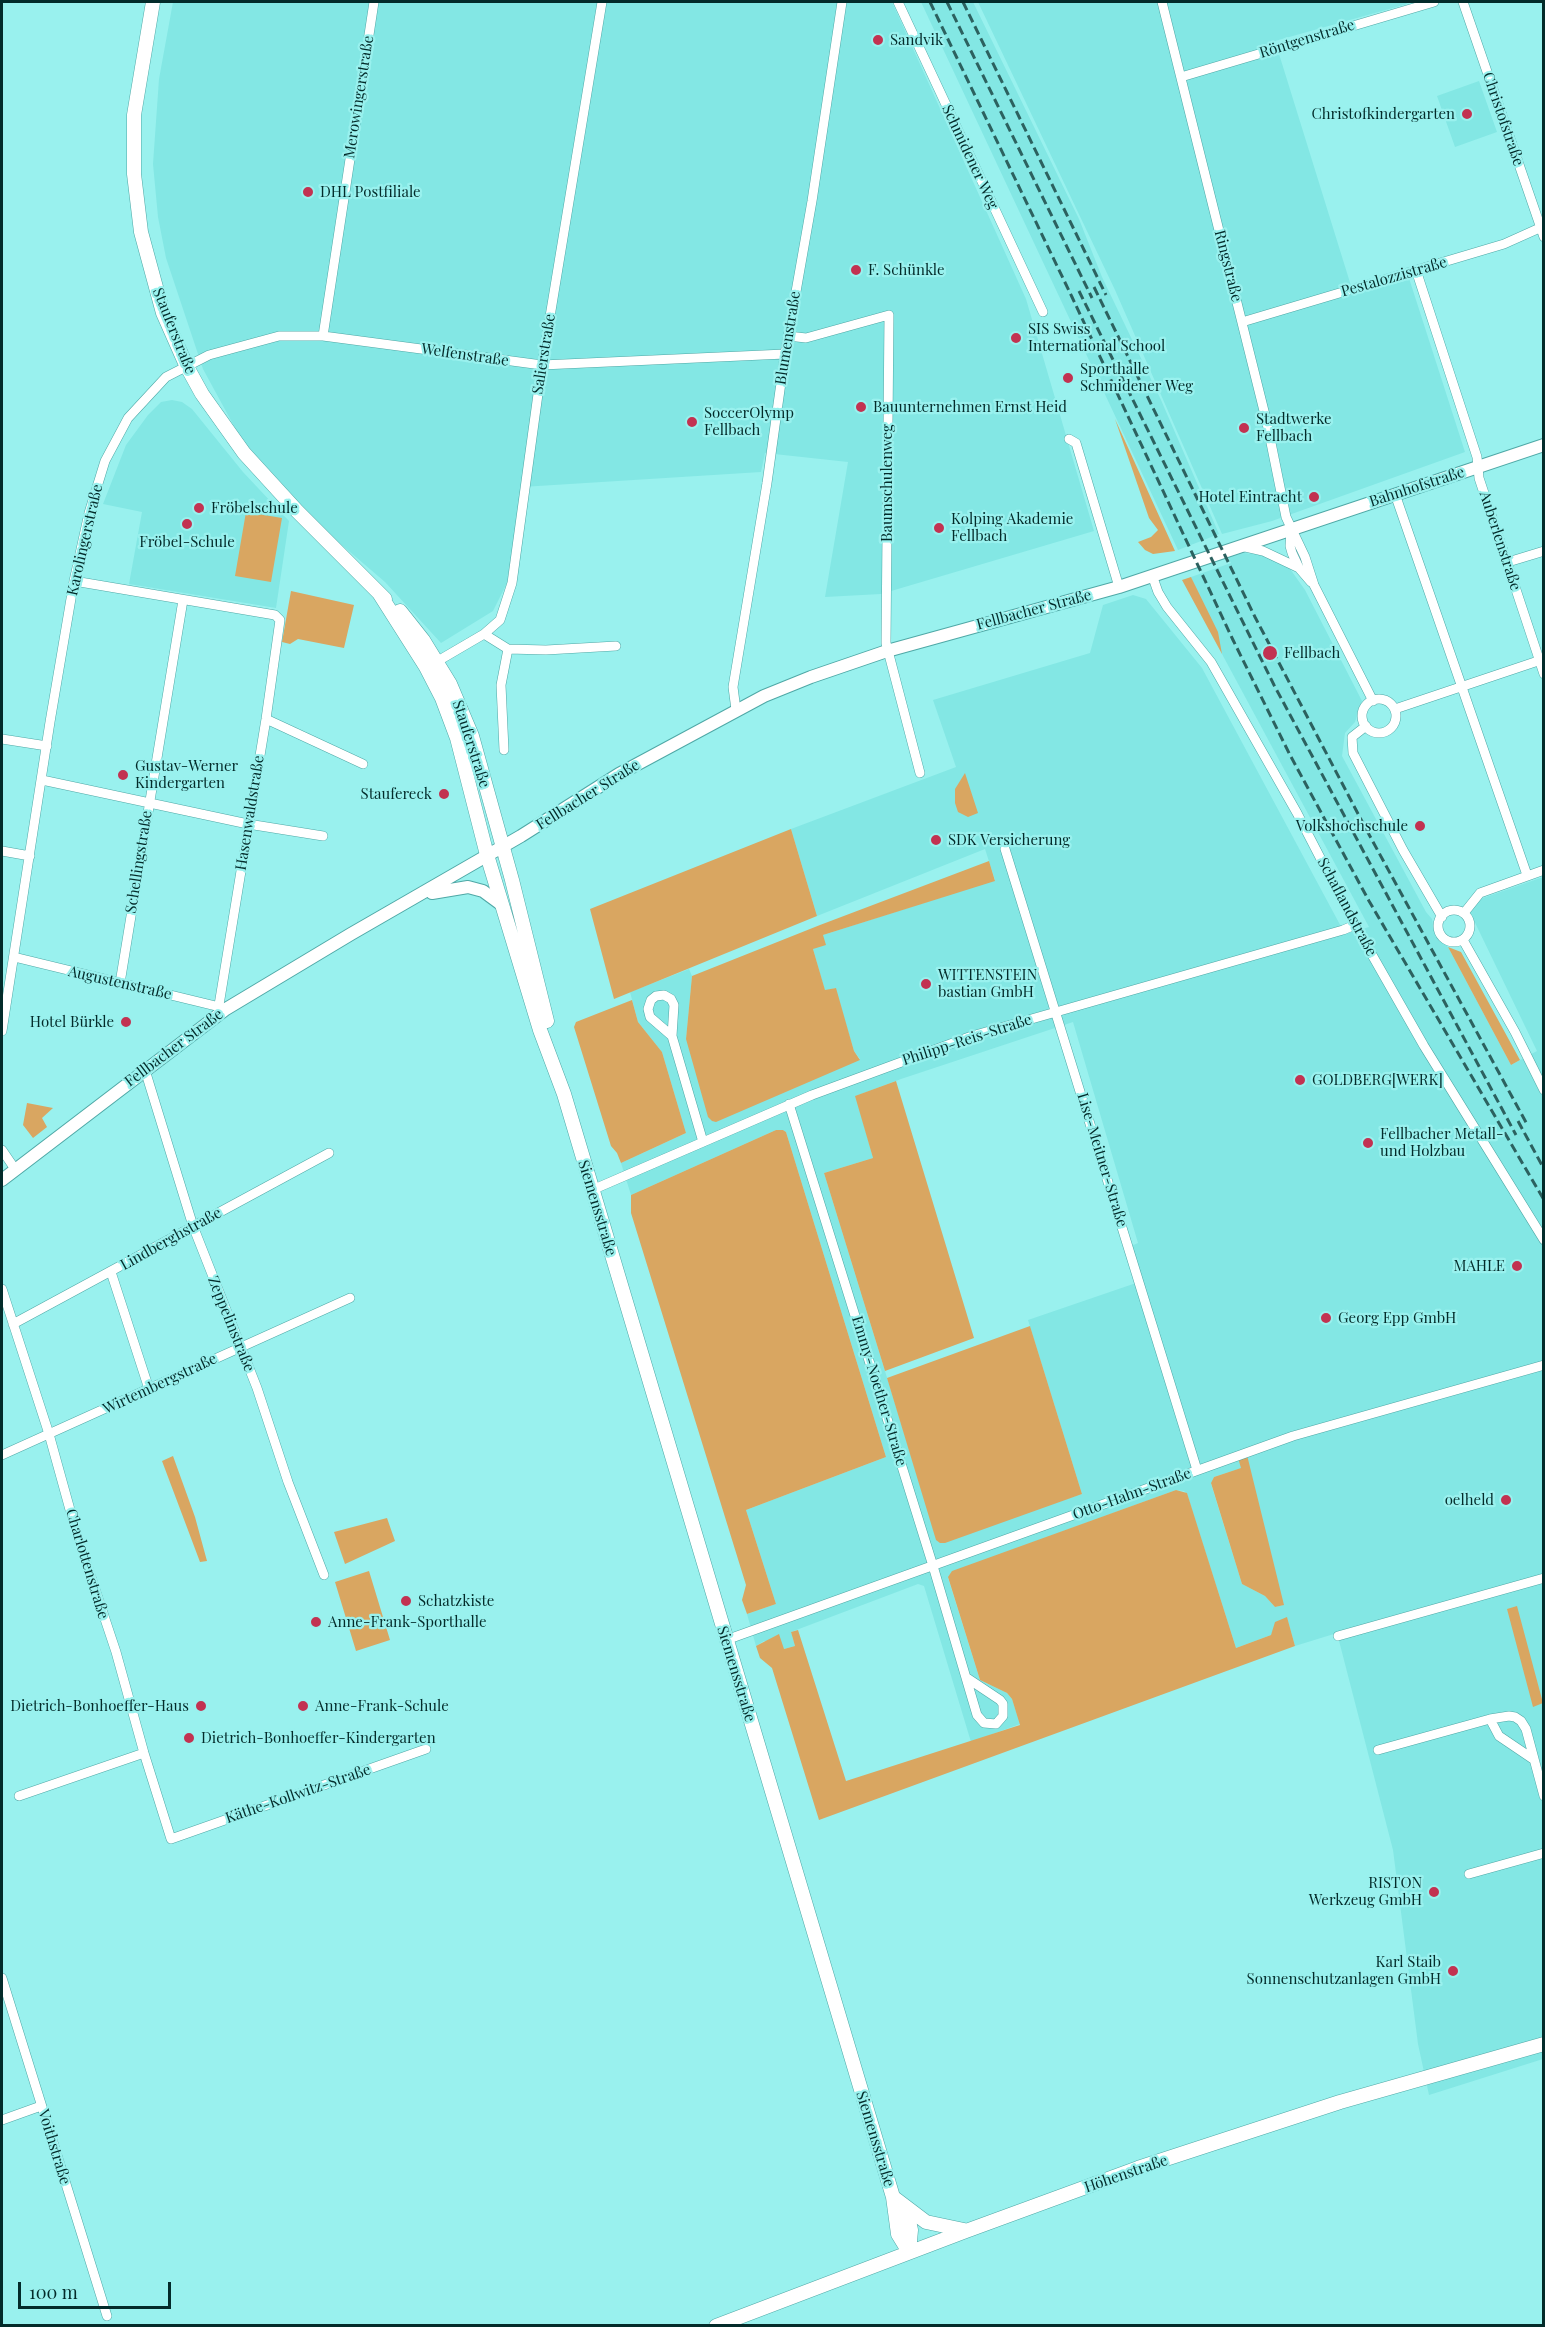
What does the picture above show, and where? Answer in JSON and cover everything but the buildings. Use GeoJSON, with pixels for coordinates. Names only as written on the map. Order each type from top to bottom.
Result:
{"type":"FeatureCollection","features":[{"type":"Feature","properties":{"kind":"main road","name":"Stauferstraße"},"geometry":{"type":"LineString","coordinates":[[153,2],[134,115],[134,174],[141,232],[163,313],[186,366],[202,394],[244,453],[297,511],[379,593],[432,664],[450,684],[472,736],[502,847]]}},
{"type":"Feature","properties":{"kind":"main road","name":"Stauferstraße"},"geometry":{"type":"LineString","coordinates":[[432,664],[456,738],[487,855]]}},
{"type":"Feature","properties":{"kind":"main road","name":"Siemensstraße"},"geometry":{"type":"LineString","coordinates":[[502,847],[564,1094],[893,2198],[898,2234],[909,2252]]}},
{"type":"Feature","properties":{"kind":"main road","name":"Siemensstraße"},"geometry":{"type":"LineString","coordinates":[[487,855],[540,1030],[564,1094]]}},
{"type":"Feature","properties":{"kind":"main road","name":"Höhenstraße"},"geometry":{"type":"LineString","coordinates":[[716,2325],[966,2230],[1138,2168],[1340,2102],[1544,2044]]}},
{"type":"Feature","properties":{"kind":"main road"},"geometry":{"type":"LineString","coordinates":[[893,2198],[926,2222],[966,2230]]}},
{"type":"Feature","properties":{"kind":"main road"},"geometry":{"type":"LineString","coordinates":[[906,2207],[911,2230],[909,2252]]}},
{"type":"Feature","properties":{"kind":"street","name":"Merowingerstraße"},"geometry":{"type":"LineString","coordinates":[[323,336],[374,2]]}},
{"type":"Feature","properties":{"kind":"street","name":"Salierstraße"},"geometry":{"type":"LineString","coordinates":[[432,664],[484,634],[500,620],[512,583],[542,365],[602,2]]}},
{"type":"Feature","properties":{"kind":"street","name":"Blumenstraße"},"geometry":{"type":"LineString","coordinates":[[736,710],[733,701],[733,687],[842,2]]}},
{"type":"Feature","properties":{"kind":"street","name":"Schmidener Weg"},"geometry":{"type":"LineString","coordinates":[[898,2],[1043,312]]}},
{"type":"Feature","properties":{"kind":"street","name":"Ringstraße"},"geometry":{"type":"LineString","coordinates":[[1162,2],[1291,530]]}},
{"type":"Feature","properties":{"kind":"street","name":"Röntgenstraße"},"geometry":{"type":"LineString","coordinates":[[1181,77],[1434,2]]}},
{"type":"Feature","properties":{"kind":"street","name":"Christofstraße"},"geometry":{"type":"LineString","coordinates":[[1463,2],[1542,230]]}},
{"type":"Feature","properties":{"kind":"street","name":"Pestalozzistraße"},"geometry":{"type":"LineString","coordinates":[[1242,322],[1504,244],[1542,230]]}},
{"type":"Feature","properties":{"kind":"street","name":"Auberlenstraße"},"geometry":{"type":"LineString","coordinates":[[1416,270],[1477,457],[1479,478],[1544,674]]}},
{"type":"Feature","properties":{"kind":"street","name":"Baumschulenweg"},"geometry":{"type":"LineString","coordinates":[[788,336],[806,338],[889,315],[887,651],[920,773]]}},
{"type":"Feature","properties":{"kind":"street","name":"Welfenstraße"},"geometry":{"type":"LineString","coordinates":[[186,366],[209,355],[279,336],[323,336],[542,365],[785,354]]}},
{"type":"Feature","properties":{"kind":"street","name":"Karolingerstraße"},"geometry":{"type":"LineString","coordinates":[[2,1031],[5,992],[14,957],[74,581],[89,513],[101,472],[128,418],[145,397],[170,374],[186,366]]}},
{"type":"Feature","properties":{"kind":"street"},"geometry":{"type":"LineString","coordinates":[[1069,439],[1076,443],[1119,587]]}},
{"type":"Feature","properties":{"kind":"street","name":"Bahnhofstraße"},"geometry":{"type":"LineString","coordinates":[[1291,530],[1544,445]]}},
{"type":"Feature","properties":{"kind":"street"},"geometry":{"type":"LineString","coordinates":[[1395,494],[1527,875]]}},
{"type":"Feature","properties":{"kind":"street","name":"Fellbacher Straße"},"geometry":{"type":"LineString","coordinates":[[2,1180],[145,1070],[222,1007],[422,895],[592,790],[736,710],[811,677],[887,651],[1119,587],[1291,530]]}},
{"type":"Feature","properties":{"kind":"street"},"geometry":{"type":"LineString","coordinates":[[1291,530],[1290,546],[1299,568],[1314,585]]}},
{"type":"Feature","properties":{"kind":"street"},"geometry":{"type":"LineString","coordinates":[[1291,530],[1299,541],[1314,585],[1373,701]]}},
{"type":"Feature","properties":{"kind":"street"},"geometry":{"type":"LineString","coordinates":[[1241,546],[1263,551],[1299,568]]}},
{"type":"Feature","properties":{"kind":"street"},"geometry":{"type":"LineString","coordinates":[[1508,562],[1544,551]]}},
{"type":"Feature","properties":{"kind":"street","name":"Schaflandstraße"},"geometry":{"type":"LineString","coordinates":[[1152,575],[1167,607],[1211,662],[1297,813],[1355,925],[1424,1046],[1544,1240]]}},
{"type":"Feature","properties":{"kind":"street"},"geometry":{"type":"LineString","coordinates":[[74,581],[183,600]]}},
{"type":"Feature","properties":{"kind":"street","name":"Hasenwaldstraße"},"geometry":{"type":"LineString","coordinates":[[183,600],[275,615],[280,621],[222,1007]]}},
{"type":"Feature","properties":{"kind":"street","name":"Schellingstraße"},"geometry":{"type":"LineString","coordinates":[[120,983],[183,600]]}},
{"type":"Feature","properties":{"kind":"street"},"geometry":{"type":"LineString","coordinates":[[484,634],[508,649],[546,650],[616,646]]}},
{"type":"Feature","properties":{"kind":"street"},"geometry":{"type":"LineString","coordinates":[[504,750],[501,685],[508,649]]}},
{"type":"Feature","properties":{"kind":"street"},"geometry":{"type":"LineString","coordinates":[[1395,709],[1541,661]]}},
{"type":"Feature","properties":{"kind":"street"},"geometry":{"type":"LineString","coordinates":[[1385,700],[1395,709],[1395,722],[1388,731],[1378,733],[1366,726],[1363,713],[1373,701],[1385,700]]}},
{"type":"Feature","properties":{"kind":"street"},"geometry":{"type":"LineString","coordinates":[[266,719],[363,764]]}},
{"type":"Feature","properties":{"kind":"street"},"geometry":{"type":"LineString","coordinates":[[1366,726],[1352,737],[1353,753],[1403,850],[1442,916],[1439,931],[1444,939],[1454,943],[1463,940],[1470,932],[1468,917],[1464,913],[1454,910],[1442,916]]}},
{"type":"Feature","properties":{"kind":"street"},"geometry":{"type":"LineString","coordinates":[[2,739],[47,746]]}},
{"type":"Feature","properties":{"kind":"street"},"geometry":{"type":"LineString","coordinates":[[42,780],[248,824],[322,836]]}},
{"type":"Feature","properties":{"kind":"street","name":"Lise-Meitner-Straße"},"geometry":{"type":"LineString","coordinates":[[1005,849],[1057,1011],[1197,1470]]}},
{"type":"Feature","properties":{"kind":"street"},"geometry":{"type":"LineString","coordinates":[[2,851],[30,856]]}},
{"type":"Feature","properties":{"kind":"street"},"geometry":{"type":"LineString","coordinates":[[1464,913],[1480,893],[1544,870]]}},
{"type":"Feature","properties":{"kind":"street"},"geometry":{"type":"LineString","coordinates":[[422,895],[468,887],[483,891],[502,905]]}},
{"type":"Feature","properties":{"kind":"street","name":"Philipp-Reis-Straße"},"geometry":{"type":"LineString","coordinates":[[592,1190],[789,1104],[972,1036],[1355,925]]}},
{"type":"Feature","properties":{"kind":"street"},"geometry":{"type":"LineString","coordinates":[[1463,940],[1515,1032],[1544,1090]]}},
{"type":"Feature","properties":{"kind":"street","name":"Augustenstraße"},"geometry":{"type":"LineString","coordinates":[[14,957],[222,1007]]}},
{"type":"Feature","properties":{"kind":"street"},"geometry":{"type":"LineString","coordinates":[[672,1036],[703,1142]]}},
{"type":"Feature","properties":{"kind":"street","name":"Zeppelinstraße"},"geometry":{"type":"LineString","coordinates":[[145,1070],[193,1226],[257,1388],[288,1482],[324,1575]]}},
{"type":"Feature","properties":{"kind":"street","name":"Emmy-Noether-Straße"},"geometry":{"type":"LineString","coordinates":[[789,1104],[977,1715],[984,1723],[996,1724],[1003,1716],[1003,1704],[967,1678]]}},
{"type":"Feature","properties":{"kind":"street"},"geometry":{"type":"LineString","coordinates":[[2,1150],[15,1169]]}},
{"type":"Feature","properties":{"kind":"street","name":"Lindberghstraße"},"geometry":{"type":"LineString","coordinates":[[13,1324],[329,1153]]}},
{"type":"Feature","properties":{"kind":"street"},"geometry":{"type":"LineString","coordinates":[[111,1272],[149,1389]]}},
{"type":"Feature","properties":{"kind":"street","name":"Charlottenstraße"},"geometry":{"type":"LineString","coordinates":[[2,1290],[49,1434],[91,1581],[116,1652],[171,1839]]}},
{"type":"Feature","properties":{"kind":"street","name":"Wirtembergstraße"},"geometry":{"type":"LineString","coordinates":[[2,1455],[350,1298]]}},
{"type":"Feature","properties":{"kind":"street","name":"Otto-Hahn-Straße"},"geometry":{"type":"LineString","coordinates":[[726,1640],[1293,1436],[1544,1365]]}},
{"type":"Feature","properties":{"kind":"street"},"geometry":{"type":"LineString","coordinates":[[1338,1636],[1544,1578]]}},
{"type":"Feature","properties":{"kind":"street"},"geometry":{"type":"LineString","coordinates":[[1378,1750],[1490,1719],[1509,1716],[1521,1721],[1526,1729],[1544,1796]]}},
{"type":"Feature","properties":{"kind":"street"},"geometry":{"type":"LineString","coordinates":[[1490,1719],[1493,1728],[1504,1742],[1533,1759]]}},
{"type":"Feature","properties":{"kind":"street","name":"Käthe-Kollwitz-Straße"},"geometry":{"type":"LineString","coordinates":[[171,1839],[426,1749]]}},
{"type":"Feature","properties":{"kind":"street"},"geometry":{"type":"LineString","coordinates":[[19,1796],[144,1753]]}},
{"type":"Feature","properties":{"kind":"street"},"geometry":{"type":"LineString","coordinates":[[1469,1874],[1544,1853]]}},
{"type":"Feature","properties":{"kind":"street","name":"Voithstraße"},"geometry":{"type":"LineString","coordinates":[[2,1978],[107,2316]]}},
{"type":"Feature","properties":{"kind":"street"},"geometry":{"type":"LineString","coordinates":[[2,2120],[41,2106]]}},
{"type":"Feature","properties":{"kind":"shaded area"},"geometry":{"type":"Polygon","coordinates":[[[173,2],[892,2],[1026,299],[1094,531],[881,594],[825,597],[848,462],[765,453],[761,472],[522,487],[507,583],[493,611],[441,643],[385,582],[294,504],[247,450],[203,369],[166,258],[158,217],[153,164],[159,79],[173,2]]]}},
{"type":"Feature","properties":{"kind":"shaded area"},"geometry":{"type":"Polygon","coordinates":[[[921,2],[973,2],[1079,219],[1102,277],[1161,400],[1219,534],[1178,550],[921,2]]]}},
{"type":"Feature","properties":{"kind":"shaded area"},"geometry":{"type":"Polygon","coordinates":[[[978,2],[1406,2],[1407,4],[1275,41],[1352,289],[1407,272],[1465,452],[1272,521],[1222,534],[1115,290],[978,2]]]}},
{"type":"Feature","properties":{"kind":"shaded area","name":"Christofkindergarten"},"geometry":{"type":"Polygon","coordinates":[[[1479,81],[1497,132],[1455,147],[1437,96],[1479,81]]]}},
{"type":"Feature","properties":{"kind":"shaded area","name":"Fröbelschule"},"geometry":{"type":"Polygon","coordinates":[[[172,400],[182,402],[192,409],[243,472],[289,521],[276,608],[129,584],[142,512],[103,504],[126,445],[148,415],[161,402],[172,400]]]}},
{"type":"Feature","properties":{"kind":"shaded area"},"geometry":{"type":"Polygon","coordinates":[[[1115,419],[1175,551],[1153,554],[1145,550],[1138,542],[1151,537],[1158,530],[1149,518],[1115,419]]]}},
{"type":"Feature","properties":{"kind":"shaded area"},"geometry":{"type":"Polygon","coordinates":[[[246,512],[282,518],[271,582],[235,576],[246,512]]]}},
{"type":"Feature","properties":{"kind":"shaded area"},"geometry":{"type":"Polygon","coordinates":[[[1244,553],[1271,556],[1288,566],[1305,590],[1362,701],[1355,722],[1345,733],[1342,756],[1426,912],[1432,919],[1435,936],[1448,947],[1511,1065],[1537,1051],[1466,904],[1543,877],[1543,2059],[1429,2095],[1418,2044],[1393,1850],[1337,1633],[1295,1646],[1287,1618],[1274,1629],[1271,1635],[1236,1648],[1187,1494],[1176,1490],[952,1572],[948,1578],[980,1680],[1007,1693],[1012,1699],[1020,1724],[971,1742],[924,1586],[918,1584],[791,1632],[795,1646],[784,1649],[764,1641],[756,1646],[747,1614],[776,1604],[746,1510],[886,1457],[786,1132],[776,1130],[631,1195],[621,1163],[686,1133],[662,1052],[638,1022],[630,992],[689,969],[692,976],[686,1039],[860,1059],[854,1051],[835,988],[825,991],[813,949],[823,935],[995,880],[985,849],[817,916],[791,829],[956,767],[933,700],[1090,653],[1103,605],[1133,595],[1146,599],[1202,668],[1345,934],[1369,927],[1222,654],[1191,577],[1231,563],[1228,557],[1244,553]],[[1073,1022],[856,1096],[873,1158],[824,1173],[937,1540],[1082,1494],[1028,1320],[1139,1282],[1129,1247],[1138,1243],[1073,1022]],[[1242,1468],[1214,1477],[1211,1484],[1242,1584],[1265,1596],[1275,1607],[1283,1605],[1272,1560],[1242,1468]]]}},
{"type":"Feature","properties":{"kind":"shaded area"},"geometry":{"type":"Polygon","coordinates":[[[1191,577],[1218,632],[1222,654],[1182,580],[1191,577]]]}},
{"type":"Feature","properties":{"kind":"shaded area"},"geometry":{"type":"Polygon","coordinates":[[[291,591],[354,605],[344,648],[298,639],[290,644],[282,642],[291,591]]]}},
{"type":"Feature","properties":{"kind":"shaded area"},"geometry":{"type":"Polygon","coordinates":[[[965,773],[978,813],[968,817],[958,812],[955,803],[955,789],[965,773]]]}},
{"type":"Feature","properties":{"kind":"shaded area"},"geometry":{"type":"Polygon","coordinates":[[[791,829],[817,916],[614,999],[590,909],[791,829]]]}},
{"type":"Feature","properties":{"kind":"shaded area"},"geometry":{"type":"Polygon","coordinates":[[[989,861],[995,881],[823,935],[826,945],[813,949],[825,990],[836,988],[854,1051],[860,1060],[716,1122],[708,1117],[686,1039],[692,976],[989,861]]]}},
{"type":"Feature","properties":{"kind":"shaded area"},"geometry":{"type":"Polygon","coordinates":[[[1448,947],[1461,952],[1520,1060],[1511,1065],[1448,947]]]}},
{"type":"Feature","properties":{"kind":"shaded area"},"geometry":{"type":"Polygon","coordinates":[[[632,1000],[638,1022],[662,1052],[686,1133],[621,1163],[611,1146],[574,1027],[576,1022],[632,1000]]]}},
{"type":"Feature","properties":{"kind":"shaded area"},"geometry":{"type":"Polygon","coordinates":[[[896,1081],[974,1338],[885,1371],[824,1173],[873,1158],[855,1096],[896,1081]]]}},
{"type":"Feature","properties":{"kind":"shaded area"},"geometry":{"type":"Polygon","coordinates":[[[27,1103],[53,1108],[42,1118],[47,1127],[33,1138],[23,1125],[27,1103]]]}},
{"type":"Feature","properties":{"kind":"shaded area"},"geometry":{"type":"Polygon","coordinates":[[[776,1130],[786,1132],[886,1457],[746,1510],[776,1604],[747,1614],[742,1600],[746,1585],[631,1213],[631,1195],[776,1130]]]}},
{"type":"Feature","properties":{"kind":"shaded area"},"geometry":{"type":"Polygon","coordinates":[[[1030,1326],[1082,1494],[940,1543],[936,1540],[887,1378],[1030,1326]]]}},
{"type":"Feature","properties":{"kind":"shaded area"},"geometry":{"type":"Polygon","coordinates":[[[1247,1455],[1284,1605],[1275,1607],[1265,1596],[1242,1584],[1211,1483],[1214,1477],[1241,1468],[1238,1458],[1247,1455]]]}},
{"type":"Feature","properties":{"kind":"shaded area"},"geometry":{"type":"Polygon","coordinates":[[[173,1456],[195,1517],[207,1561],[200,1562],[162,1461],[173,1456]]]}},
{"type":"Feature","properties":{"kind":"shaded area"},"geometry":{"type":"Polygon","coordinates":[[[1176,1490],[1187,1493],[1236,1648],[1271,1635],[1275,1622],[1287,1617],[1295,1646],[819,1820],[772,1668],[760,1658],[756,1646],[779,1634],[784,1649],[795,1646],[791,1632],[798,1630],[846,1781],[1020,1725],[1012,1699],[1007,1693],[980,1680],[948,1577],[952,1571],[1176,1490]]]}},
{"type":"Feature","properties":{"kind":"shaded area"},"geometry":{"type":"Polygon","coordinates":[[[387,1518],[395,1541],[345,1564],[334,1532],[387,1518]]]}},
{"type":"Feature","properties":{"kind":"shaded area"},"geometry":{"type":"Polygon","coordinates":[[[369,1571],[390,1640],[356,1651],[335,1582],[369,1571]]]}},
{"type":"Feature","properties":{"kind":"shaded area"},"geometry":{"type":"Polygon","coordinates":[[[1517,1606],[1543,1703],[1533,1707],[1507,1609],[1517,1606]]]}},
{"type":"Feature","properties":{"kind":"railway"},"geometry":{"type":"LineString","coordinates":[[930,2],[1233,640],[1290,755],[1369,901],[1544,1200]]}},
{"type":"Feature","properties":{"kind":"railway"},"geometry":{"type":"LineString","coordinates":[[947,2],[1092,298]]}},
{"type":"Feature","properties":{"kind":"railway"},"geometry":{"type":"LineString","coordinates":[[963,2],[1106,295]]}},
{"type":"Feature","properties":{"kind":"railway"},"geometry":{"type":"LineString","coordinates":[[1094,287],[1255,617],[1366,829],[1528,1126]]}},
{"type":"Feature","properties":{"kind":"railway"},"geometry":{"type":"LineString","coordinates":[[1079,291],[1274,685],[1516,1135]]}},
{"type":"Feature","properties":{"kind":"railway"},"geometry":{"type":"LineString","coordinates":[[1518,1121],[1544,1169]]}},
{"type":"Feature","properties":{"kind":"place","name":"Sandvik"},"geometry":{"type":"Point","coordinates":[878,40]}},
{"type":"Feature","properties":{"kind":"place","name":"Christofkindergarten"},"geometry":{"type":"Point","coordinates":[1467,114]}},
{"type":"Feature","properties":{"kind":"place","name":"DHL Postfiliale"},"geometry":{"type":"Point","coordinates":[308,192]}},
{"type":"Feature","properties":{"kind":"place","name":"F. Schünkle"},"geometry":{"type":"Point","coordinates":[856,270]}},
{"type":"Feature","properties":{"kind":"place","name":"SIS Swiss International School"},"geometry":{"type":"Point","coordinates":[1016,338]}},
{"type":"Feature","properties":{"kind":"place","name":"Sporthalle Schmidener Weg"},"geometry":{"type":"Point","coordinates":[1068,378]}},
{"type":"Feature","properties":{"kind":"place","name":"Bauunternehmen Ernst Heid"},"geometry":{"type":"Point","coordinates":[861,407]}},
{"type":"Feature","properties":{"kind":"place","name":"SoccerOlymp Fellbach"},"geometry":{"type":"Point","coordinates":[692,422]}},
{"type":"Feature","properties":{"kind":"place","name":"Stadtwerke Fellbach"},"geometry":{"type":"Point","coordinates":[1244,428]}},
{"type":"Feature","properties":{"kind":"place","name":"Hotel Eintracht"},"geometry":{"type":"Point","coordinates":[1314,497]}},
{"type":"Feature","properties":{"kind":"place","name":"Fröbelschule"},"geometry":{"type":"Point","coordinates":[199,508]}},
{"type":"Feature","properties":{"kind":"place","name":"Fröbel-Schule"},"geometry":{"type":"Point","coordinates":[187,524]}},
{"type":"Feature","properties":{"kind":"place","name":"Kolping Akademie Fellbach"},"geometry":{"type":"Point","coordinates":[939,528]}},
{"type":"Feature","properties":{"kind":"place","name":"Fellbach"},"geometry":{"type":"Point","coordinates":[1270,653]}},
{"type":"Feature","properties":{"kind":"place","name":"Gustav-Werner Kindergarten"},"geometry":{"type":"Point","coordinates":[123,775]}},
{"type":"Feature","properties":{"kind":"place","name":"Staufereck"},"geometry":{"type":"Point","coordinates":[444,794]}},
{"type":"Feature","properties":{"kind":"place","name":"Volkshochschule"},"geometry":{"type":"Point","coordinates":[1420,826]}},
{"type":"Feature","properties":{"kind":"place","name":"SDK Versicherung"},"geometry":{"type":"Point","coordinates":[936,840]}},
{"type":"Feature","properties":{"kind":"place","name":"WITTENSTEIN bastian GmbH"},"geometry":{"type":"Point","coordinates":[926,984]}},
{"type":"Feature","properties":{"kind":"place","name":"Hotel Bürkle"},"geometry":{"type":"Point","coordinates":[126,1022]}},
{"type":"Feature","properties":{"kind":"place","name":"GOLDBERG[WERK]"},"geometry":{"type":"Point","coordinates":[1300,1080]}},
{"type":"Feature","properties":{"kind":"place","name":"Fellbacher Metall- und Holzbau"},"geometry":{"type":"Point","coordinates":[1368,1143]}},
{"type":"Feature","properties":{"kind":"place","name":"MAHLE"},"geometry":{"type":"Point","coordinates":[1517,1266]}},
{"type":"Feature","properties":{"kind":"place","name":"Georg Epp GmbH"},"geometry":{"type":"Point","coordinates":[1326,1318]}},
{"type":"Feature","properties":{"kind":"place","name":"oelheld"},"geometry":{"type":"Point","coordinates":[1506,1500]}},
{"type":"Feature","properties":{"kind":"place","name":"Schatzkiste"},"geometry":{"type":"Point","coordinates":[406,1601]}},
{"type":"Feature","properties":{"kind":"place","name":"Anne-Frank-Sporthalle"},"geometry":{"type":"Point","coordinates":[316,1622]}},
{"type":"Feature","properties":{"kind":"place","name":"Dietrich-Bonhoeffer-Haus"},"geometry":{"type":"Point","coordinates":[201,1706]}},
{"type":"Feature","properties":{"kind":"place","name":"Anne-Frank-Schule"},"geometry":{"type":"Point","coordinates":[303,1706]}},
{"type":"Feature","properties":{"kind":"place","name":"Dietrich-Bonhoeffer-Kindergarten"},"geometry":{"type":"Point","coordinates":[189,1738]}},
{"type":"Feature","properties":{"kind":"place","name":"RISTON Werkzeug GmbH"},"geometry":{"type":"Point","coordinates":[1434,1892]}},
{"type":"Feature","properties":{"kind":"place","name":"Karl Staib Sonnenschutzanlagen GmbH"},"geometry":{"type":"Point","coordinates":[1453,1971]}}]}
